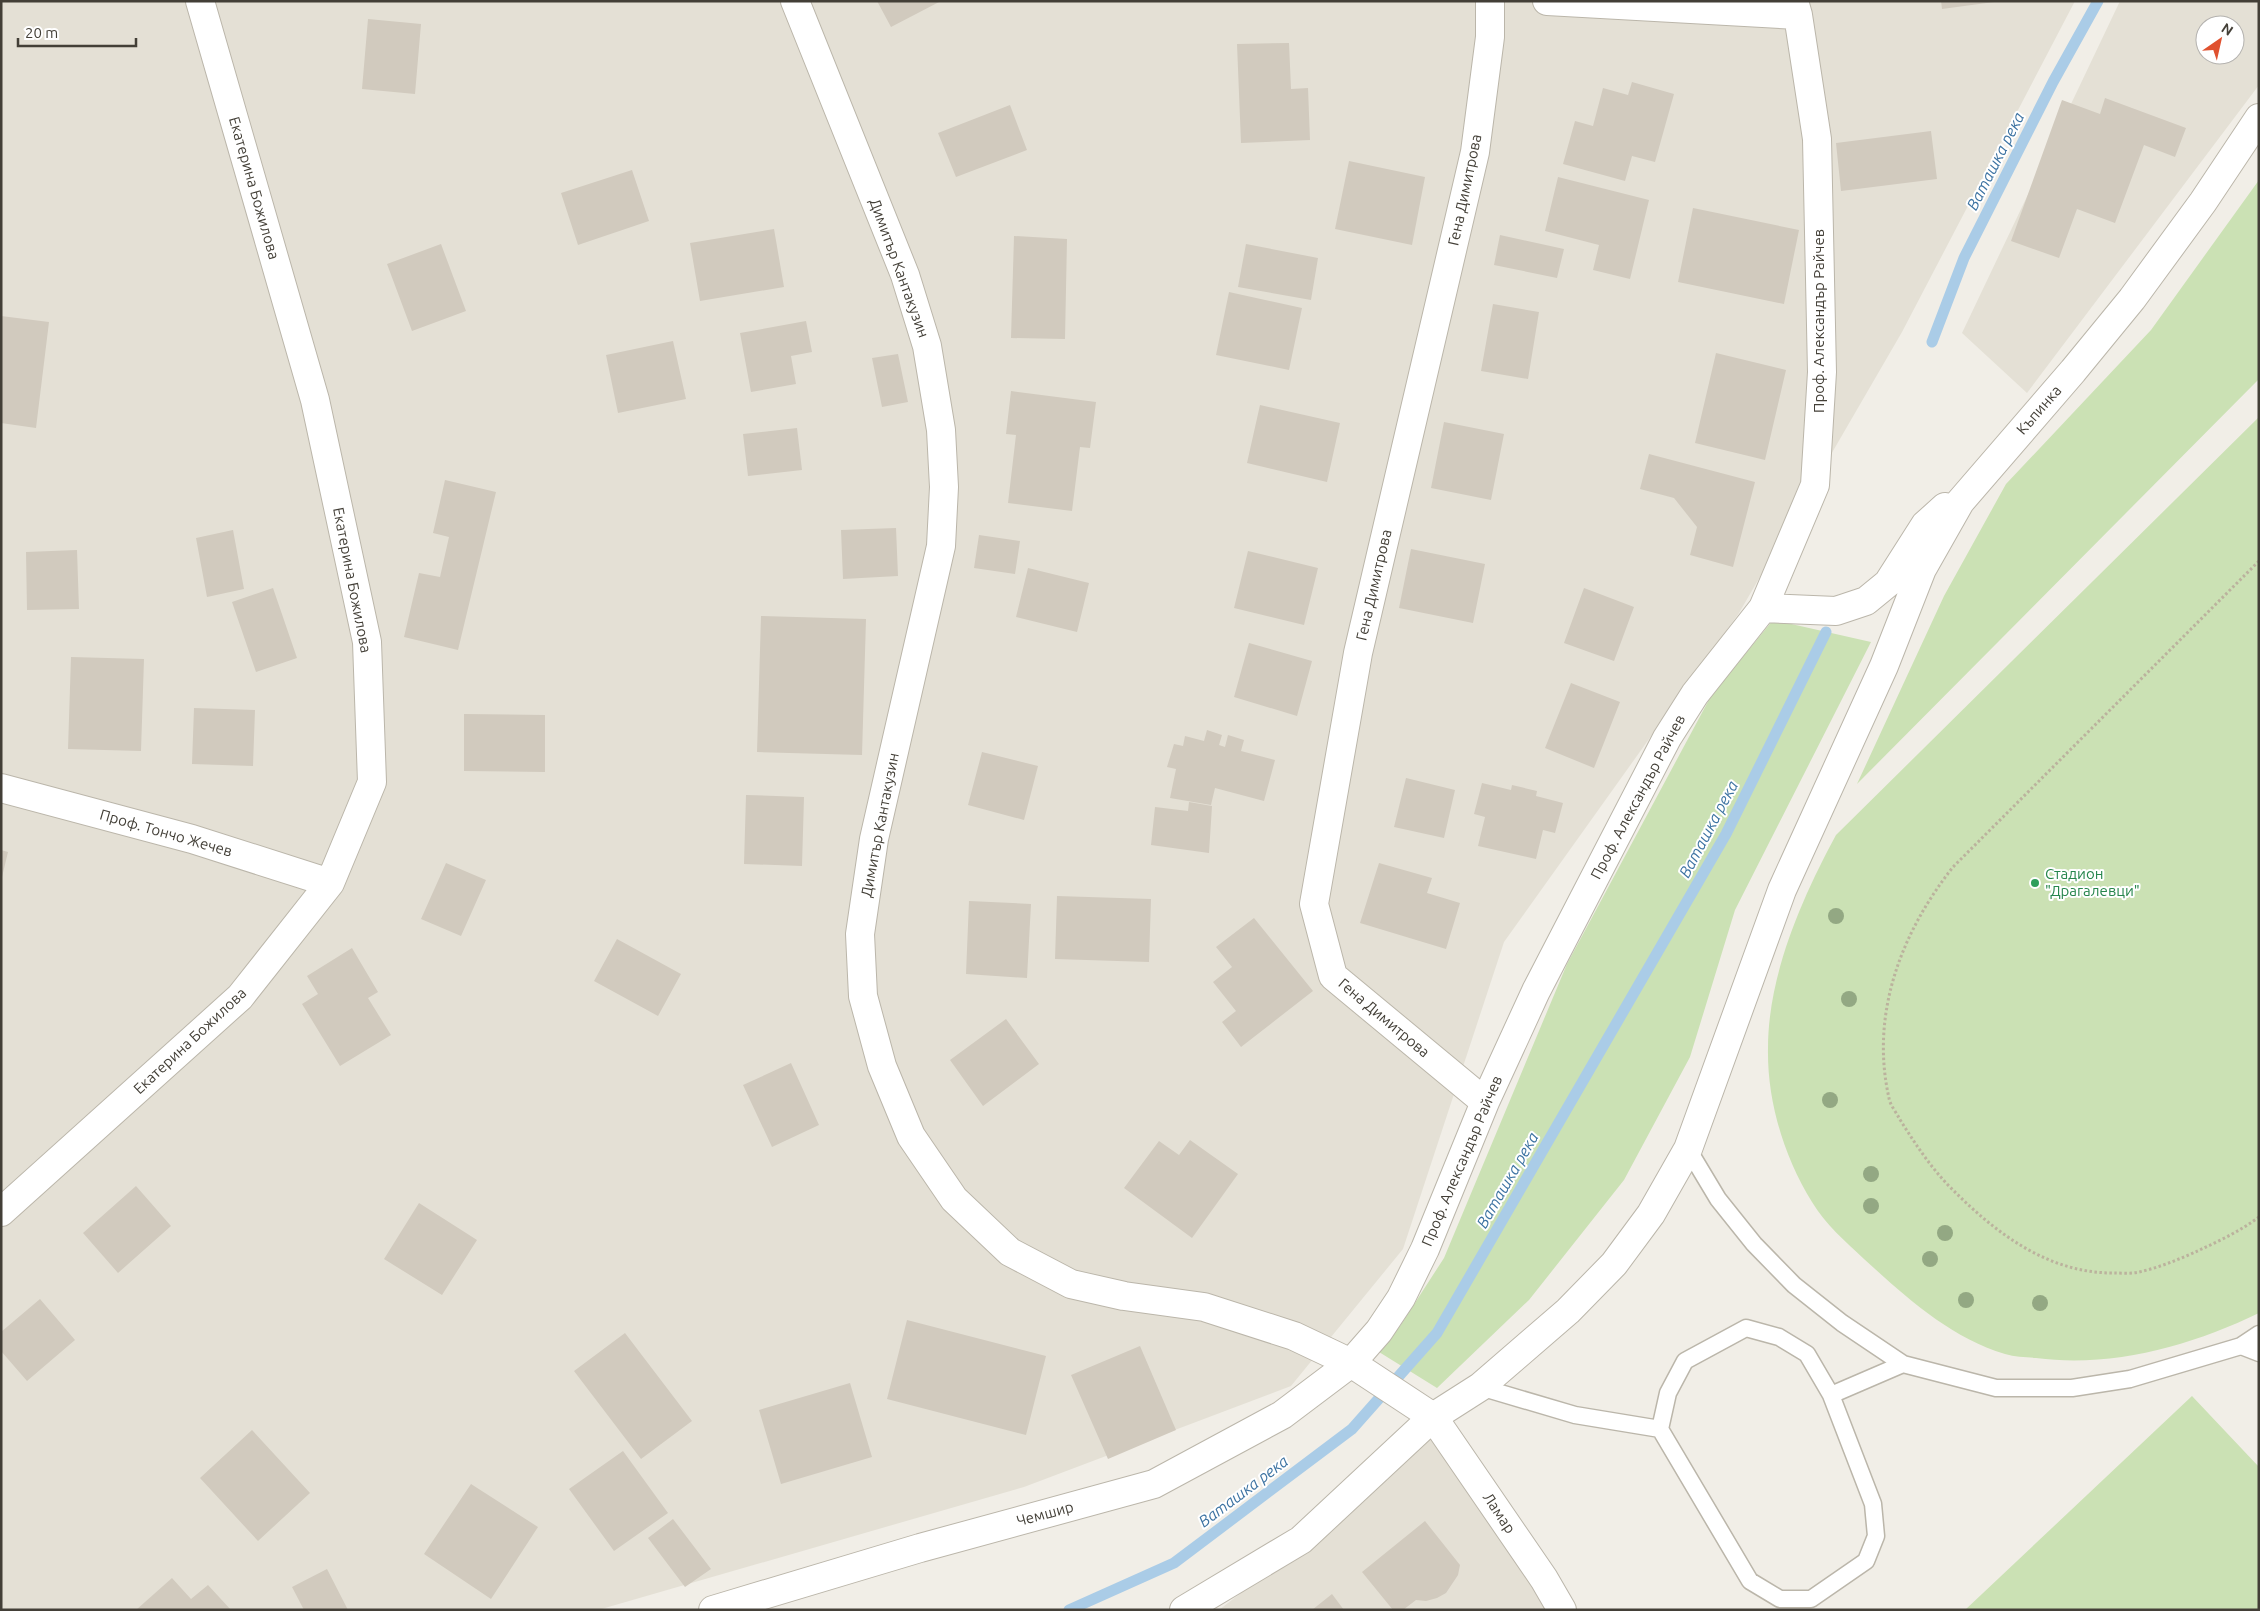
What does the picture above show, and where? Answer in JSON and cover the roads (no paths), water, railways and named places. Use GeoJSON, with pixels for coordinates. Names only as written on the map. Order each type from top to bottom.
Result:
{"type":"FeatureCollection","features":[{"type":"Feature","properties":{"kind":"street","name":"Екатерина Божилова"},"geometry":{"type":"LineString","coordinates":[[1,1212],[240,998],[330,883],[372,782],[367,642],[315,400],[200,1]]}},
{"type":"Feature","properties":{"kind":"street","name":"Димитър Кантакузин"},"geometry":{"type":"LineString","coordinates":[[795,1],[905,276],[927,346],[941,430],[944,487],[941,546],[874,839],[860,934],[863,996],[882,1066],[911,1136],[954,1199],[1010,1252],[1071,1284],[1124,1296],[1204,1307],[1294,1336],[1359,1369],[1423,1411]]}},
{"type":"Feature","properties":{"kind":"street","name":"Гена Димитрова"},"geometry":{"type":"LineString","coordinates":[[1485,1102],[1333,976],[1314,904],[1358,653],[1476,152],[1490,37],[1490,1]]}},
{"type":"Feature","properties":{"kind":"street"},"geometry":{"type":"LineString","coordinates":[[1547,1],[1796,8]]}},
{"type":"Feature","properties":{"kind":"street","name":"Проф. Александър Райчев"},"geometry":{"type":"LineString","coordinates":[[1359,1369],[1378,1331],[1401,1298],[1425,1249],[1485,1102],[1536,991],[1667,738],[1695,694],[1763,608],[1815,485],[1822,381],[1817,139],[1796,8]]}},
{"type":"Feature","properties":{"kind":"street","name":"Къпинка"},"geometry":{"type":"LineString","coordinates":[[1763,608],[1836,611],[1866,601],[1888,583],[1925,525],[1942,508],[1960,502],[2073,371],[2132,299],[2203,202],[2259,118]]}},
{"type":"Feature","properties":{"kind":"street"},"geometry":{"type":"LineString","coordinates":[[1184,1610],[1301,1540],[1423,1411],[1480,1387],[1568,1311],[1614,1264],[1651,1214],[1688,1149],[1782,890],[1884,666],[1922,568],[1960,502]]}},
{"type":"Feature","properties":{"kind":"street","name":"Проф. Тончо Жечев"},"geometry":{"type":"LineString","coordinates":[[1,788],[192,839],[330,883]]}},
{"type":"Feature","properties":{"kind":"street","name":"Чемшир"},"geometry":{"type":"LineString","coordinates":[[713,1610],[920,1548],[1154,1484],[1282,1415],[1359,1369]]}},
{"type":"Feature","properties":{"kind":"street","name":"Ламар"},"geometry":{"type":"LineString","coordinates":[[1423,1411],[1544,1579],[1562,1610]]}},
{"type":"Feature","properties":{"kind":"lane"},"geometry":{"type":"LineString","coordinates":[[1688,1149],[1718,1199],[1754,1244],[1794,1286],[1842,1323],[1903,1364],[1996,1388],[2072,1388],[2130,1379],[2241,1346],[2259,1334]]}},
{"type":"Feature","properties":{"kind":"lane"},"geometry":{"type":"LineString","coordinates":[[1746,1328],[1779,1337],[1807,1354],[1830,1396],[1873,1504],[1876,1536],[1866,1561],[1811,1599],[1780,1599],[1750,1581],[1660,1429],[1668,1393],[1685,1361],[1746,1328]]}},
{"type":"Feature","properties":{"kind":"lane"},"geometry":{"type":"LineString","coordinates":[[2241,1346],[2259,1353]]}},
{"type":"Feature","properties":{"kind":"lane"},"geometry":{"type":"LineString","coordinates":[[1830,1396],[1903,1364]]}},
{"type":"Feature","properties":{"kind":"lane"},"geometry":{"type":"LineString","coordinates":[[1480,1387],[1575,1415],[1660,1429]]}},
{"type":"Feature","properties":{"kind":"waterway","name":"Ваташка река"},"geometry":{"type":"LineString","coordinates":[[1932,342],[1964,258],[2053,82],[2098,1]]}},
{"type":"Feature","properties":{"kind":"waterway","name":"Ваташка река"},"geometry":{"type":"LineString","coordinates":[[1069,1610],[1174,1563],[1352,1429],[1437,1333],[1726,834],[1826,632]]}},
{"type":"Feature","properties":{"kind":"place","name":"Стадион \"Драгалевци\""},"geometry":{"type":"Point","coordinates":[2035,883]}}]}
